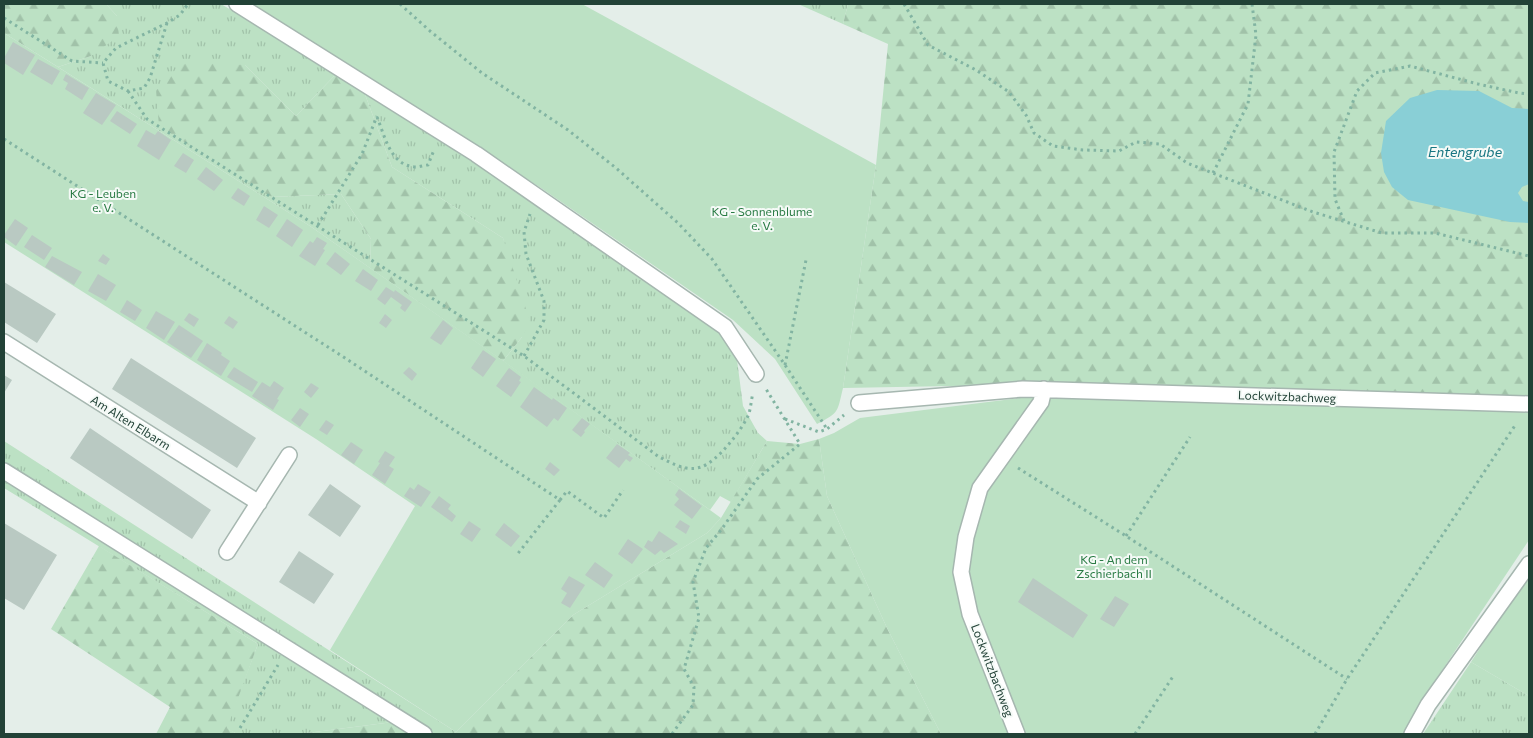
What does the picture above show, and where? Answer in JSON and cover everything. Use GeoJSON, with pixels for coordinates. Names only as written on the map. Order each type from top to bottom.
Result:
{"type":"FeatureCollection","features":[{"type":"Feature","properties":{"kind":"street"},"geometry":{"type":"LineString","coordinates":[[237,4],[476,154],[725,327],[756,374]]}},
{"type":"Feature","properties":{"kind":"street","name":"Am Alten Elbarm"},"geometry":{"type":"LineString","coordinates":[[4,342],[259,503]]}},
{"type":"Feature","properties":{"kind":"street","name":"Lockwitzbachweg"},"geometry":{"type":"LineString","coordinates":[[859,403],[1023,389],[1528,404]]}},
{"type":"Feature","properties":{"kind":"street","name":"Lockwitzbachweg"},"geometry":{"type":"LineString","coordinates":[[1018,734],[970,614],[961,572],[966,537],[980,488],[1041,402],[1044,390]]}},
{"type":"Feature","properties":{"kind":"street"},"geometry":{"type":"LineString","coordinates":[[227,552],[289,456]]}},
{"type":"Feature","properties":{"kind":"street"},"geometry":{"type":"LineString","coordinates":[[4,471],[424,734]]}},
{"type":"Feature","properties":{"kind":"street"},"geometry":{"type":"LineString","coordinates":[[1412,734],[1428,705],[1529,564]]}},
{"type":"Feature","properties":{"kind":"path"},"geometry":{"type":"LineString","coordinates":[[103,63],[116,48],[167,23],[180,15],[188,4]]}},
{"type":"Feature","properties":{"kind":"path"},"geometry":{"type":"LineString","coordinates":[[400,4],[482,73],[568,130],[616,168],[678,223],[712,258],[827,429]]}},
{"type":"Feature","properties":{"kind":"path"},"geometry":{"type":"LineString","coordinates":[[904,4],[928,45],[976,70],[1009,92],[1026,116],[1034,132],[1053,146],[1083,150],[1119,151],[1136,142],[1160,144],[1187,163],[1313,212],[1344,222],[1382,233],[1435,233],[1529,256]]}},
{"type":"Feature","properties":{"kind":"path"},"geometry":{"type":"LineString","coordinates":[[1213,173],[1248,104],[1256,35],[1252,4]]}},
{"type":"Feature","properties":{"kind":"path"},"geometry":{"type":"LineString","coordinates":[[4,18],[72,61],[103,63]]}},
{"type":"Feature","properties":{"kind":"path"},"geometry":{"type":"LineString","coordinates":[[128,91],[144,88],[150,78],[167,23]]}},
{"type":"Feature","properties":{"kind":"path"},"geometry":{"type":"LineString","coordinates":[[103,63],[108,81],[128,91],[147,119],[524,356],[659,457],[684,468],[701,467],[721,453],[749,414],[756,374]]}},
{"type":"Feature","properties":{"kind":"path"},"geometry":{"type":"LineString","coordinates":[[1344,222],[1335,199],[1334,152],[1357,91],[1375,74],[1410,66],[1486,86],[1529,94]]}},
{"type":"Feature","properties":{"kind":"path"},"geometry":{"type":"LineString","coordinates":[[368,86],[390,151],[400,163],[416,167],[428,165],[434,152],[432,126]]}},
{"type":"Feature","properties":{"kind":"path"},"geometry":{"type":"LineString","coordinates":[[318,225],[362,154],[377,116]]}},
{"type":"Feature","properties":{"kind":"path"},"geometry":{"type":"LineString","coordinates":[[4,139],[345,358],[560,500]]}},
{"type":"Feature","properties":{"kind":"path"},"geometry":{"type":"LineString","coordinates":[[524,356],[544,320],[544,301],[526,254],[524,232],[536,195]]}},
{"type":"Feature","properties":{"kind":"path"},"geometry":{"type":"LineString","coordinates":[[785,365],[806,260]]}},
{"type":"Feature","properties":{"kind":"path"},"geometry":{"type":"LineString","coordinates":[[672,734],[693,705],[694,687],[684,669],[699,618],[693,582],[706,548],[757,479],[800,444],[756,374]]}},
{"type":"Feature","properties":{"kind":"path"},"geometry":{"type":"LineString","coordinates":[[1315,734],[1347,679],[1528,404]]}},
{"type":"Feature","properties":{"kind":"path"},"geometry":{"type":"LineString","coordinates":[[784,419],[819,432],[827,429],[845,414]]}},
{"type":"Feature","properties":{"kind":"path"},"geometry":{"type":"LineString","coordinates":[[1126,536],[1190,437]]}},
{"type":"Feature","properties":{"kind":"path"},"geometry":{"type":"LineString","coordinates":[[1000,458],[1126,536],[1347,679]]}},
{"type":"Feature","properties":{"kind":"path"},"geometry":{"type":"LineString","coordinates":[[516,556],[567,490],[604,518],[623,490]]}},
{"type":"Feature","properties":{"kind":"path"},"geometry":{"type":"LineString","coordinates":[[240,728],[287,649]]}},
{"type":"Feature","properties":{"kind":"path"},"geometry":{"type":"LineString","coordinates":[[1135,734],[1174,675]]}},
{"type":"Feature","properties":{"kind":"green space"},"geometry":{"type":"Polygon","coordinates":[[[4,4],[106,4],[117,16],[119,36],[91,56],[58,67],[4,33],[4,4]]]}},
{"type":"Feature","properties":{"kind":"green space"},"geometry":{"type":"Polygon","coordinates":[[[106,4],[221,4],[337,73],[296,116],[245,65],[271,197],[341,194],[371,239],[370,268],[310,226],[58,67],[91,56],[117,16],[106,4]]]}},
{"type":"Feature","properties":{"kind":"green space","name":"KG - Sonnenblume e. V."},"geometry":{"type":"Polygon","coordinates":[[[249,4],[582,4],[876,165],[843,388],[840,402],[834,414],[817,424],[775,359],[733,320],[541,188],[390,91],[249,4]]]}},
{"type":"Feature","properties":{"kind":"green space"},"geometry":{"type":"Polygon","coordinates":[[[798,4],[848,4],[843,24],[798,4]]]}},
{"type":"Feature","properties":{"kind":"green space"},"geometry":{"type":"Polygon","coordinates":[[[848,4],[1529,4],[1529,400],[1051,384],[843,388],[876,165],[888,44],[843,24],[848,4]]]}},
{"type":"Feature","properties":{"kind":"green space","name":"KG - Leuben e. V."},"geometry":{"type":"Polygon","coordinates":[[[4,33],[310,226],[522,374],[721,518],[707,533],[573,615],[456,732],[330,650],[415,506],[316,439],[4,242],[4,33]]]}},
{"type":"Feature","properties":{"kind":"green space"},"geometry":{"type":"Polygon","coordinates":[[[184,61],[245,65],[296,116],[337,73],[363,89],[392,167],[503,238],[530,321],[522,337],[503,361],[370,268],[371,239],[341,194],[271,197],[159,126],[156,90],[184,61]]]}},
{"type":"Feature","properties":{"kind":"green space"},"geometry":{"type":"Polygon","coordinates":[[[363,89],[445,139],[514,189],[721,327],[736,352],[743,406],[758,433],[767,441],[731,502],[720,496],[710,510],[503,361],[522,337],[503,238],[392,167],[363,89]]]}},
{"type":"Feature","properties":{"kind":"green space","name":"KG - An dem Zschierbach II"},"geometry":{"type":"Polygon","coordinates":[[[1057,395],[1165,397],[1529,411],[1529,540],[1437,678],[1403,734],[941,734],[887,628],[827,496],[819,439],[860,418],[1057,395]]]}},
{"type":"Feature","properties":{"kind":"green space"},"geometry":{"type":"Polygon","coordinates":[[[819,439],[827,496],[887,628],[941,734],[454,734],[573,615],[707,533],[721,518],[767,441],[800,444],[819,439]]]}},
{"type":"Feature","properties":{"kind":"green space"},"geometry":{"type":"Polygon","coordinates":[[[4,441],[456,732],[454,734],[412,734],[393,722],[299,734],[237,734],[226,728],[258,644],[4,488],[4,441]]]}},
{"type":"Feature","properties":{"kind":"green space"},"geometry":{"type":"Polygon","coordinates":[[[99,546],[258,644],[227,728],[237,734],[156,734],[170,707],[51,629],[99,546]]]}},
{"type":"Feature","properties":{"kind":"green space"},"geometry":{"type":"Polygon","coordinates":[[[1529,572],[1529,696],[1471,662],[1529,572]]]}},
{"type":"Feature","properties":{"kind":"green space"},"geometry":{"type":"Polygon","coordinates":[[[1471,662],[1529,696],[1529,734],[1423,734],[1471,662]]]}},
{"type":"Feature","properties":{"kind":"green space"},"geometry":{"type":"Polygon","coordinates":[[[393,722],[412,734],[299,734],[393,722]]]}},
{"type":"Feature","properties":{"kind":"water","name":"Entengrube"},"geometry":{"type":"Polygon","coordinates":[[[1437,90],[1479,91],[1512,108],[1529,109],[1529,184],[1522,187],[1518,193],[1523,201],[1529,202],[1529,223],[1510,222],[1408,200],[1392,187],[1384,172],[1381,153],[1386,121],[1410,98],[1437,90]]]}},
{"type":"Feature","properties":{"kind":"building"},"geometry":{"type":"Polygon","coordinates":[[[13,42],[35,55],[23,75],[4,63],[4,58],[13,42]]]}},
{"type":"Feature","properties":{"kind":"building"},"geometry":{"type":"Polygon","coordinates":[[[38,59],[60,71],[52,85],[30,72],[38,59]]]}},
{"type":"Feature","properties":{"kind":"building"},"geometry":{"type":"Polygon","coordinates":[[[66,74],[89,88],[82,100],[65,89],[68,83],[63,80],[66,74]]]}},
{"type":"Feature","properties":{"kind":"building"},"geometry":{"type":"Polygon","coordinates":[[[96,93],[116,105],[102,125],[83,113],[96,93]]]}},
{"type":"Feature","properties":{"kind":"building"},"geometry":{"type":"Polygon","coordinates":[[[117,111],[137,124],[130,134],[110,121],[117,111]]]}},
{"type":"Feature","properties":{"kind":"building"},"geometry":{"type":"Polygon","coordinates":[[[146,130],[155,135],[158,131],[171,140],[159,160],[137,146],[146,130]]]}},
{"type":"Feature","properties":{"kind":"building"},"geometry":{"type":"Polygon","coordinates":[[[183,153],[194,160],[186,173],[174,166],[183,153]]]}},
{"type":"Feature","properties":{"kind":"building"},"geometry":{"type":"Polygon","coordinates":[[[206,167],[223,180],[214,191],[197,179],[206,167]]]}},
{"type":"Feature","properties":{"kind":"building"},"geometry":{"type":"Polygon","coordinates":[[[238,188],[250,196],[244,206],[231,198],[238,188]]]}},
{"type":"Feature","properties":{"kind":"building"},"geometry":{"type":"Polygon","coordinates":[[[264,206],[278,215],[269,228],[256,220],[264,206]]]}},
{"type":"Feature","properties":{"kind":"building"},"geometry":{"type":"Polygon","coordinates":[[[15,219],[28,228],[16,246],[4,237],[15,219]]]}},
{"type":"Feature","properties":{"kind":"building"},"geometry":{"type":"Polygon","coordinates":[[[287,219],[303,230],[292,247],[276,236],[287,219]]]}},
{"type":"Feature","properties":{"kind":"building"},"geometry":{"type":"Polygon","coordinates":[[[32,235],[52,248],[44,260],[24,247],[32,235]]]}},
{"type":"Feature","properties":{"kind":"building"},"geometry":{"type":"Polygon","coordinates":[[[317,237],[327,243],[315,266],[299,256],[310,241],[313,243],[317,237]]]}},
{"type":"Feature","properties":{"kind":"building"},"geometry":{"type":"Polygon","coordinates":[[[335,252],[350,264],[341,275],[326,264],[335,252]]]}},
{"type":"Feature","properties":{"kind":"building"},"geometry":{"type":"Polygon","coordinates":[[[103,254],[110,259],[106,265],[98,261],[103,254]]]}},
{"type":"Feature","properties":{"kind":"building"},"geometry":{"type":"Polygon","coordinates":[[[52,256],[82,272],[74,285],[45,267],[52,256]]]}},
{"type":"Feature","properties":{"kind":"building"},"geometry":{"type":"Polygon","coordinates":[[[363,269],[378,280],[371,291],[355,281],[363,269]]]}},
{"type":"Feature","properties":{"kind":"building"},"geometry":{"type":"Polygon","coordinates":[[[98,274],[116,285],[106,301],[88,291],[98,274]]]}},
{"type":"Feature","properties":{"kind":"building"},"geometry":{"type":"Polygon","coordinates":[[[4,282],[56,314],[37,343],[4,322],[4,282]]]}},
{"type":"Feature","properties":{"kind":"building"},"geometry":{"type":"Polygon","coordinates":[[[386,287],[394,292],[395,290],[412,302],[405,312],[400,308],[402,305],[391,297],[385,305],[377,299],[386,287]]]}},
{"type":"Feature","properties":{"kind":"building"},"geometry":{"type":"Polygon","coordinates":[[[127,300],[142,310],[135,321],[120,312],[127,300]]]}},
{"type":"Feature","properties":{"kind":"building"},"geometry":{"type":"Polygon","coordinates":[[[156,311],[175,322],[164,340],[146,328],[156,311]]]}},
{"type":"Feature","properties":{"kind":"building"},"geometry":{"type":"Polygon","coordinates":[[[189,313],[199,319],[194,327],[184,320],[189,313]]]}},
{"type":"Feature","properties":{"kind":"building"},"geometry":{"type":"Polygon","coordinates":[[[385,314],[392,320],[386,328],[379,323],[385,314]]]}},
{"type":"Feature","properties":{"kind":"building"},"geometry":{"type":"Polygon","coordinates":[[[229,316],[238,322],[233,329],[224,323],[229,316]]]}},
{"type":"Feature","properties":{"kind":"building"},"geometry":{"type":"Polygon","coordinates":[[[443,320],[453,328],[441,345],[430,338],[443,320]]]}},
{"type":"Feature","properties":{"kind":"building"},"geometry":{"type":"Polygon","coordinates":[[[179,325],[203,341],[191,358],[167,342],[179,325]]]}},
{"type":"Feature","properties":{"kind":"building"},"geometry":{"type":"Polygon","coordinates":[[[207,343],[230,361],[221,376],[197,360],[207,343]]]}},
{"type":"Feature","properties":{"kind":"building"},"geometry":{"type":"Polygon","coordinates":[[[483,350],[496,359],[483,377],[471,368],[483,350]]]}},
{"type":"Feature","properties":{"kind":"building"},"geometry":{"type":"Polygon","coordinates":[[[131,358],[256,438],[237,468],[112,389],[131,358]]]}},
{"type":"Feature","properties":{"kind":"building"},"geometry":{"type":"Polygon","coordinates":[[[234,367],[258,382],[252,392],[227,377],[234,367]]]}},
{"type":"Feature","properties":{"kind":"building"},"geometry":{"type":"Polygon","coordinates":[[[409,367],[417,374],[412,381],[403,373],[409,367]]]}},
{"type":"Feature","properties":{"kind":"building"},"geometry":{"type":"Polygon","coordinates":[[[509,368],[521,377],[519,381],[521,382],[511,397],[496,386],[509,368]]]}},
{"type":"Feature","properties":{"kind":"building"},"geometry":{"type":"Polygon","coordinates":[[[4,375],[12,380],[4,393],[4,375]]]}},
{"type":"Feature","properties":{"kind":"building"},"geometry":{"type":"Polygon","coordinates":[[[274,381],[284,388],[273,410],[252,396],[262,382],[270,387],[274,381]]]}},
{"type":"Feature","properties":{"kind":"building"},"geometry":{"type":"Polygon","coordinates":[[[311,383],[319,388],[311,398],[304,392],[311,383]]]}},
{"type":"Feature","properties":{"kind":"building"},"geometry":{"type":"Polygon","coordinates":[[[534,387],[567,408],[558,421],[554,418],[547,427],[520,407],[534,387]]]}},
{"type":"Feature","properties":{"kind":"building"},"geometry":{"type":"Polygon","coordinates":[[[300,408],[309,414],[300,427],[291,420],[300,408]]]}},
{"type":"Feature","properties":{"kind":"building"},"geometry":{"type":"Polygon","coordinates":[[[582,418],[590,424],[581,437],[572,430],[582,418]]]}},
{"type":"Feature","properties":{"kind":"building"},"geometry":{"type":"Polygon","coordinates":[[[326,420],[334,425],[327,435],[319,430],[326,420]]]}},
{"type":"Feature","properties":{"kind":"building"},"geometry":{"type":"Polygon","coordinates":[[[90,428],[211,510],[192,539],[70,458],[90,428]]]}},
{"type":"Feature","properties":{"kind":"building"},"geometry":{"type":"Polygon","coordinates":[[[351,442],[363,450],[354,464],[341,455],[351,442]]]}},
{"type":"Feature","properties":{"kind":"building"},"geometry":{"type":"Polygon","coordinates":[[[617,444],[630,453],[628,455],[633,458],[630,462],[626,459],[619,468],[606,458],[617,444]]]}},
{"type":"Feature","properties":{"kind":"building"},"geometry":{"type":"Polygon","coordinates":[[[385,451],[395,457],[389,466],[394,469],[385,484],[372,475],[385,451]]]}},
{"type":"Feature","properties":{"kind":"building"},"geometry":{"type":"Polygon","coordinates":[[[550,462],[560,470],[554,476],[545,469],[550,462]]]}},
{"type":"Feature","properties":{"kind":"building"},"geometry":{"type":"Polygon","coordinates":[[[330,484],[361,506],[340,537],[308,515],[330,484]]]}},
{"type":"Feature","properties":{"kind":"building"},"geometry":{"type":"Polygon","coordinates":[[[418,484],[431,492],[421,507],[404,496],[410,487],[414,490],[418,484]]]}},
{"type":"Feature","properties":{"kind":"building"},"geometry":{"type":"Polygon","coordinates":[[[679,489],[702,506],[692,519],[674,505],[679,499],[675,495],[679,489]]]}},
{"type":"Feature","properties":{"kind":"building"},"geometry":{"type":"Polygon","coordinates":[[[439,496],[451,505],[448,509],[456,516],[452,522],[431,507],[439,496]]]}},
{"type":"Feature","properties":{"kind":"building"},"geometry":{"type":"Polygon","coordinates":[[[680,520],[690,526],[686,534],[675,527],[680,520]]]}},
{"type":"Feature","properties":{"kind":"building"},"geometry":{"type":"Polygon","coordinates":[[[469,521],[481,529],[472,542],[460,534],[469,521]]]}},
{"type":"Feature","properties":{"kind":"building"},"geometry":{"type":"Polygon","coordinates":[[[4,523],[57,555],[24,610],[4,598],[4,523]]]}},
{"type":"Feature","properties":{"kind":"building"},"geometry":{"type":"Polygon","coordinates":[[[504,523],[520,536],[511,547],[495,535],[504,523]]]}},
{"type":"Feature","properties":{"kind":"building"},"geometry":{"type":"Polygon","coordinates":[[[659,531],[678,544],[664,553],[661,550],[655,555],[644,547],[648,540],[652,542],[659,531]]]}},
{"type":"Feature","properties":{"kind":"building"},"geometry":{"type":"Polygon","coordinates":[[[628,539],[643,549],[632,564],[618,554],[628,539]]]}},
{"type":"Feature","properties":{"kind":"building"},"geometry":{"type":"Polygon","coordinates":[[[299,551],[334,574],[314,604],[279,582],[299,551]]]}},
{"type":"Feature","properties":{"kind":"building"},"geometry":{"type":"Polygon","coordinates":[[[595,562],[613,575],[604,588],[585,575],[595,562]]]}},
{"type":"Feature","properties":{"kind":"building"},"geometry":{"type":"Polygon","coordinates":[[[569,576],[585,585],[570,608],[561,603],[567,593],[561,589],[569,576]]]}},
{"type":"Feature","properties":{"kind":"building"},"geometry":{"type":"Polygon","coordinates":[[[1033,578],[1088,615],[1073,638],[1018,602],[1033,578]]]}},
{"type":"Feature","properties":{"kind":"building"},"geometry":{"type":"Polygon","coordinates":[[[1115,596],[1129,604],[1114,627],[1100,619],[1115,596]]]}}]}
